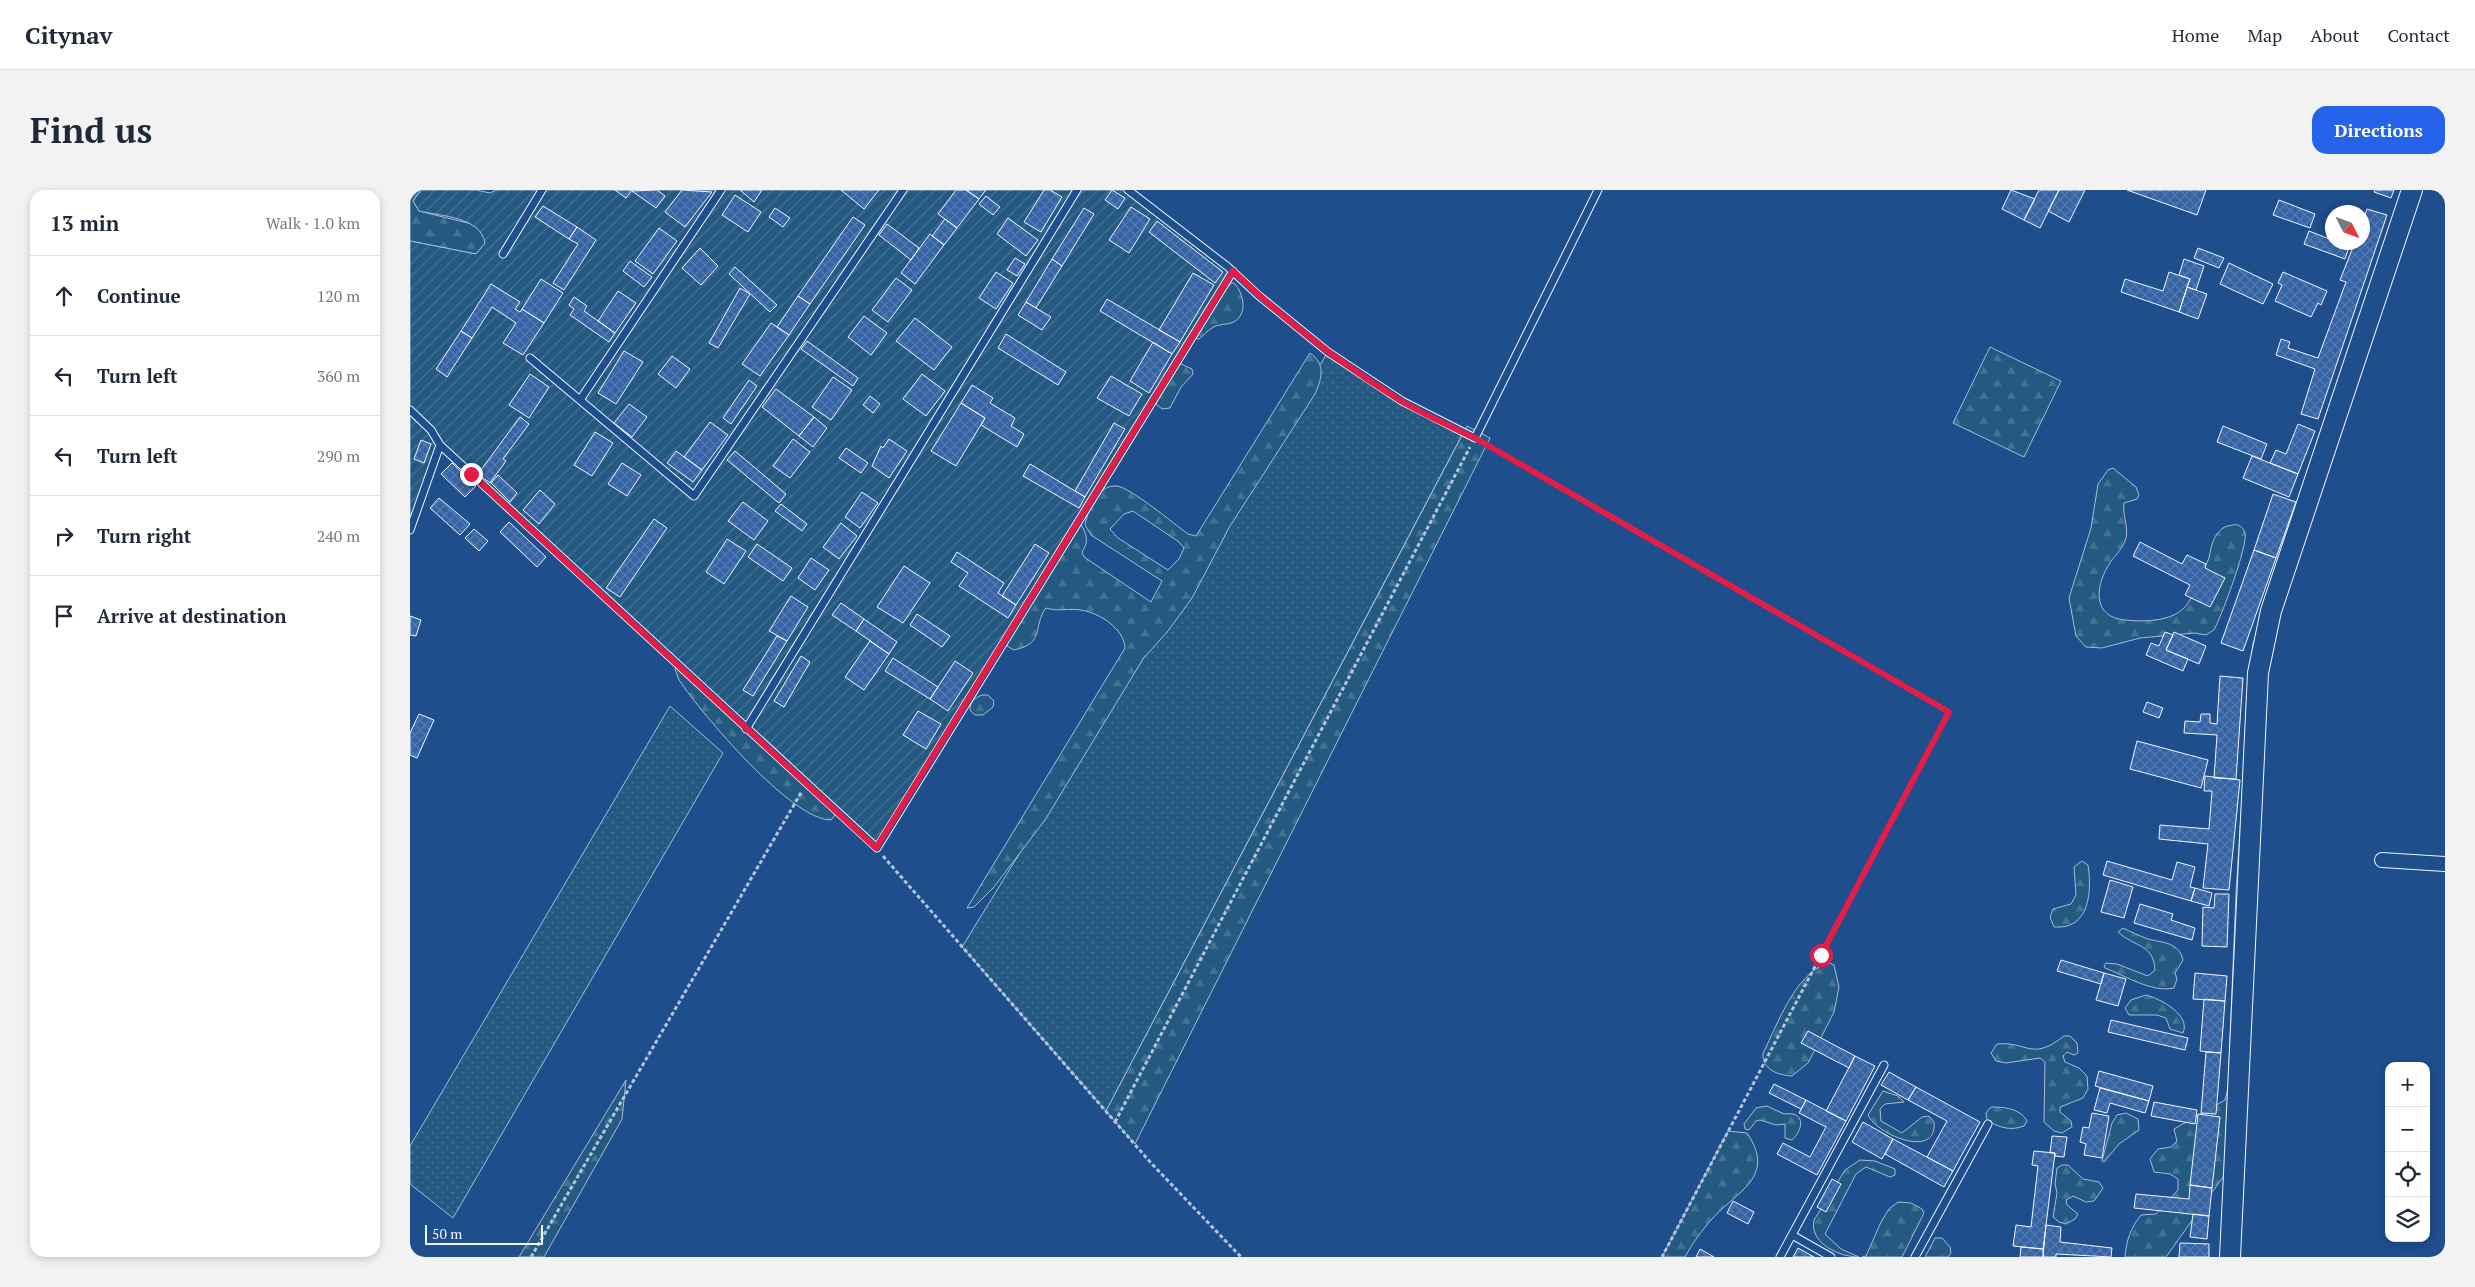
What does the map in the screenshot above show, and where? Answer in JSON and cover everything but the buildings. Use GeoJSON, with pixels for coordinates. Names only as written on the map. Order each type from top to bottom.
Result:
{"type":"FeatureCollection","features":[{"type":"Feature","properties":{"kind":"main road"},"geometry":{"type":"LineString","coordinates":[[2230,1257],[2258,673],[2271,610],[2412,190]]}},
{"type":"Feature","properties":{"kind":"street"},"geometry":{"type":"LineString","coordinates":[[2382,860],[2445,864]]}},
{"type":"Feature","properties":{"kind":"lane"},"geometry":{"type":"LineString","coordinates":[[503,254],[542,190]]}},
{"type":"Feature","properties":{"kind":"lane"},"geometry":{"type":"LineString","coordinates":[[580,400],[720,190]]}},
{"type":"Feature","properties":{"kind":"lane"},"geometry":{"type":"LineString","coordinates":[[530,358],[694,496],[903,190]]}},
{"type":"Feature","properties":{"kind":"lane"},"geometry":{"type":"LineString","coordinates":[[746,729],[1077,190]]}},
{"type":"Feature","properties":{"kind":"lane"},"geometry":{"type":"LineString","coordinates":[[1128,190],[1233,271],[1258,295],[1328,352],[1402,401],[1475,438],[1598,190]]}},
{"type":"Feature","properties":{"kind":"lane"},"geometry":{"type":"LineString","coordinates":[[410,410],[431,430],[440,445],[876,848],[1233,271]]}},
{"type":"Feature","properties":{"kind":"lane"},"geometry":{"type":"LineString","coordinates":[[410,530],[440,445]]}},
{"type":"Feature","properties":{"kind":"lane"},"geometry":{"type":"LineString","coordinates":[[1780,1257],[1884,1065]]}},
{"type":"Feature","properties":{"kind":"lane"},"geometry":{"type":"LineString","coordinates":[[1915,1257],[1988,1124]]}},
{"type":"Feature","properties":{"kind":"lane"},"geometry":{"type":"LineString","coordinates":[[1792,1235],[1831,1257]]}},
{"type":"Feature","properties":{"kind":"path"},"geometry":{"type":"LineString","coordinates":[[1115,1122],[1475,438],[1949,712],[1662,1257]]}},
{"type":"Feature","properties":{"kind":"path"},"geometry":{"type":"LineString","coordinates":[[531,1257],[806,784]]}},
{"type":"Feature","properties":{"kind":"path"},"geometry":{"type":"LineString","coordinates":[[876,848],[1115,1122],[1241,1257]]}},
{"type":"Feature","properties":{"kind":"green space"},"geometry":{"type":"Polygon","coordinates":[[[410,190],[421,190],[413,201],[419,211],[472,224],[484,234],[485,244],[476,254],[410,241],[410,190]]]}},
{"type":"Feature","properties":{"kind":"green space"},"geometry":{"type":"Polygon","coordinates":[[[421,190],[476,190],[490,193],[496,190],[1128,190],[1233,271],[877,848],[440,445],[410,530],[410,241],[476,254],[485,243],[482,234],[468,223],[448,216],[419,211],[413,201],[421,190]]]}},
{"type":"Feature","properties":{"kind":"green space"},"geometry":{"type":"Polygon","coordinates":[[[1222,283],[1234,283],[1237,287],[1243,304],[1240,316],[1231,323],[1214,327],[1199,339],[1188,337],[1222,283]]]}},
{"type":"Feature","properties":{"kind":"green space"},"geometry":{"type":"Polygon","coordinates":[[[1990,347],[2061,381],[2024,457],[1953,423],[1990,347]]]}},
{"type":"Feature","properties":{"kind":"green space"},"geometry":{"type":"Polygon","coordinates":[[[1328,352],[1402,401],[1463,433],[1106,1111],[962,947],[1328,352]]]}},
{"type":"Feature","properties":{"kind":"green space"},"geometry":{"type":"Polygon","coordinates":[[[1310,353],[1319,362],[1321,372],[1315,394],[1230,526],[1192,598],[1168,631],[1143,659],[1045,820],[994,887],[974,907],[967,908],[1125,648],[1120,634],[1110,623],[1096,615],[1077,610],[1046,608],[1037,634],[1031,643],[1024,647],[1014,650],[1007,646],[1003,636],[1075,518],[1086,534],[1085,548],[1082,552],[1084,557],[1151,602],[1162,581],[1091,535],[1085,525],[1095,499],[1104,489],[1110,486],[1123,488],[1142,499],[1188,534],[1196,536],[1310,353]],[[1133,511],[1124,514],[1110,529],[1118,538],[1168,570],[1179,559],[1184,548],[1179,542],[1133,511]]]}},
{"type":"Feature","properties":{"kind":"green space"},"geometry":{"type":"Polygon","coordinates":[[[1181,364],[1192,369],[1193,374],[1181,387],[1170,408],[1162,409],[1156,404],[1154,395],[1167,371],[1181,364]]]}},
{"type":"Feature","properties":{"kind":"green space"},"geometry":{"type":"Polygon","coordinates":[[[1467,426],[1490,438],[1135,1144],[1106,1111],[1467,426]]]}},
{"type":"Feature","properties":{"kind":"green space"},"geometry":{"type":"Polygon","coordinates":[[[2113,468],[2136,487],[2139,495],[2137,499],[2124,503],[2127,532],[2125,541],[2108,566],[2099,592],[2102,607],[2115,618],[2151,621],[2176,614],[2183,609],[2191,598],[2208,561],[2217,534],[2223,528],[2232,525],[2239,525],[2244,530],[2245,540],[2228,597],[2214,630],[2206,635],[2194,633],[2140,638],[2102,648],[2086,647],[2076,636],[2069,598],[2091,528],[2098,484],[2108,470],[2113,468]]]}},
{"type":"Feature","properties":{"kind":"green space"},"geometry":{"type":"Polygon","coordinates":[[[2285,544],[2263,667],[2228,1170],[2166,1257],[2125,1257],[2130,1234],[2134,1224],[2141,1215],[2156,1214],[2178,1190],[2178,1179],[2170,1174],[2154,1172],[2150,1159],[2158,1149],[2171,1147],[2177,1141],[2174,1129],[2225,1100],[2228,1088],[2236,893],[2250,672],[2253,644],[2285,544]]]}},
{"type":"Feature","properties":{"kind":"green space"},"geometry":{"type":"Polygon","coordinates":[[[683,662],[838,805],[835,815],[831,820],[814,815],[794,803],[771,785],[749,763],[690,696],[679,680],[675,669],[683,662]]]}},
{"type":"Feature","properties":{"kind":"green space"},"geometry":{"type":"Polygon","coordinates":[[[982,695],[988,695],[994,701],[993,707],[983,715],[975,715],[970,710],[971,705],[975,699],[982,695]]]}},
{"type":"Feature","properties":{"kind":"green space"},"geometry":{"type":"Polygon","coordinates":[[[670,706],[723,753],[453,1218],[410,1184],[410,1146],[670,706]]]}},
{"type":"Feature","properties":{"kind":"green space"},"geometry":{"type":"Polygon","coordinates":[[[2082,861],[2088,865],[2089,875],[2086,907],[2082,916],[2075,922],[2066,926],[2054,927],[2050,917],[2053,909],[2071,904],[2076,895],[2074,867],[2082,861]]]}},
{"type":"Feature","properties":{"kind":"green space"},"geometry":{"type":"Polygon","coordinates":[[[2123,928],[2148,939],[2170,944],[2178,950],[2183,960],[2175,973],[2177,979],[2174,988],[2166,989],[2148,986],[2105,968],[2106,963],[2117,964],[2148,976],[2155,970],[2151,955],[2118,932],[2123,928]]]}},
{"type":"Feature","properties":{"kind":"green space"},"geometry":{"type":"Polygon","coordinates":[[[1828,962],[1834,965],[1839,987],[1834,1012],[1808,1063],[1792,1076],[1776,1073],[1765,1064],[1763,1053],[1796,989],[1805,978],[1828,962]]]}},
{"type":"Feature","properties":{"kind":"green space"},"geometry":{"type":"Polygon","coordinates":[[[2146,995],[2166,1004],[2179,1014],[2183,1020],[2183,1033],[2170,1029],[2166,1018],[2157,1015],[2129,1015],[2125,1008],[2131,1000],[2146,995]]]}},
{"type":"Feature","properties":{"kind":"green space"},"geometry":{"type":"Polygon","coordinates":[[[2064,1036],[2070,1036],[2077,1043],[2078,1053],[2074,1055],[2067,1052],[2063,1056],[2065,1062],[2079,1068],[2087,1076],[2088,1089],[2083,1098],[2060,1107],[2060,1112],[2071,1121],[2072,1127],[2062,1133],[2054,1131],[2044,1122],[2045,1062],[2040,1058],[2006,1063],[1996,1061],[1991,1053],[1997,1044],[2036,1049],[2053,1044],[2064,1036]]]}},
{"type":"Feature","properties":{"kind":"green space"},"geometry":{"type":"Polygon","coordinates":[[[626,1080],[622,1119],[544,1257],[519,1257],[626,1080]]]}},
{"type":"Feature","properties":{"kind":"green space"},"geometry":{"type":"Polygon","coordinates":[[[1883,1091],[1898,1096],[1904,1102],[1885,1104],[1880,1109],[1881,1121],[1902,1133],[1922,1117],[1929,1116],[1934,1122],[1933,1133],[1927,1140],[1917,1142],[1906,1140],[1894,1136],[1874,1123],[1868,1115],[1883,1091]]]}},
{"type":"Feature","properties":{"kind":"green space"},"geometry":{"type":"Polygon","coordinates":[[[1767,1106],[1783,1114],[1793,1114],[1800,1119],[1799,1130],[1792,1140],[1785,1138],[1785,1124],[1776,1125],[1760,1120],[1756,1121],[1749,1130],[1745,1129],[1744,1124],[1756,1108],[1767,1106]]]}},
{"type":"Feature","properties":{"kind":"green space"},"geometry":{"type":"Polygon","coordinates":[[[1991,1107],[2016,1111],[2027,1121],[2024,1126],[2014,1128],[1996,1125],[1987,1120],[1986,1113],[1991,1107]]]}},
{"type":"Feature","properties":{"kind":"green space"},"geometry":{"type":"Polygon","coordinates":[[[2126,1113],[2138,1119],[2139,1130],[2119,1144],[2104,1162],[2102,1161],[2112,1123],[2117,1115],[2126,1113]]]}},
{"type":"Feature","properties":{"kind":"green space"},"geometry":{"type":"Polygon","coordinates":[[[1728,1131],[1747,1133],[1755,1148],[1758,1161],[1756,1172],[1742,1191],[1708,1223],[1685,1257],[1662,1257],[1728,1131]]]}},
{"type":"Feature","properties":{"kind":"green space"},"geometry":{"type":"Polygon","coordinates":[[[1860,1160],[1875,1161],[1895,1169],[1895,1175],[1890,1177],[1866,1167],[1856,1174],[1825,1234],[1841,1249],[1859,1257],[1843,1254],[1827,1247],[1816,1235],[1814,1220],[1845,1170],[1860,1160]]]}},
{"type":"Feature","properties":{"kind":"green space"},"geometry":{"type":"Polygon","coordinates":[[[2062,1165],[2068,1165],[2083,1179],[2099,1182],[2103,1188],[2094,1201],[2086,1202],[2073,1196],[2066,1200],[2067,1205],[2078,1214],[2075,1219],[2066,1224],[2059,1222],[2053,1217],[2057,1193],[2055,1184],[2057,1168],[2062,1165]]]}},
{"type":"Feature","properties":{"kind":"green space"},"geometry":{"type":"Polygon","coordinates":[[[1898,1202],[1911,1203],[1922,1209],[1924,1213],[1902,1257],[1862,1257],[1866,1256],[1889,1209],[1898,1202]]]}},
{"type":"Feature","properties":{"kind":"green space"},"geometry":{"type":"Polygon","coordinates":[[[1935,1238],[1942,1238],[1950,1247],[1951,1253],[1948,1257],[1925,1257],[1935,1238]]]}},
{"type":"Feature","properties":{"kind":"route"},"geometry":{"type":"LineString","coordinates":[[471,474],[876,848],[1233,271],[1258,295],[1328,352],[1402,401],[1475,438],[1949,712],[1821,955]]}}]}
